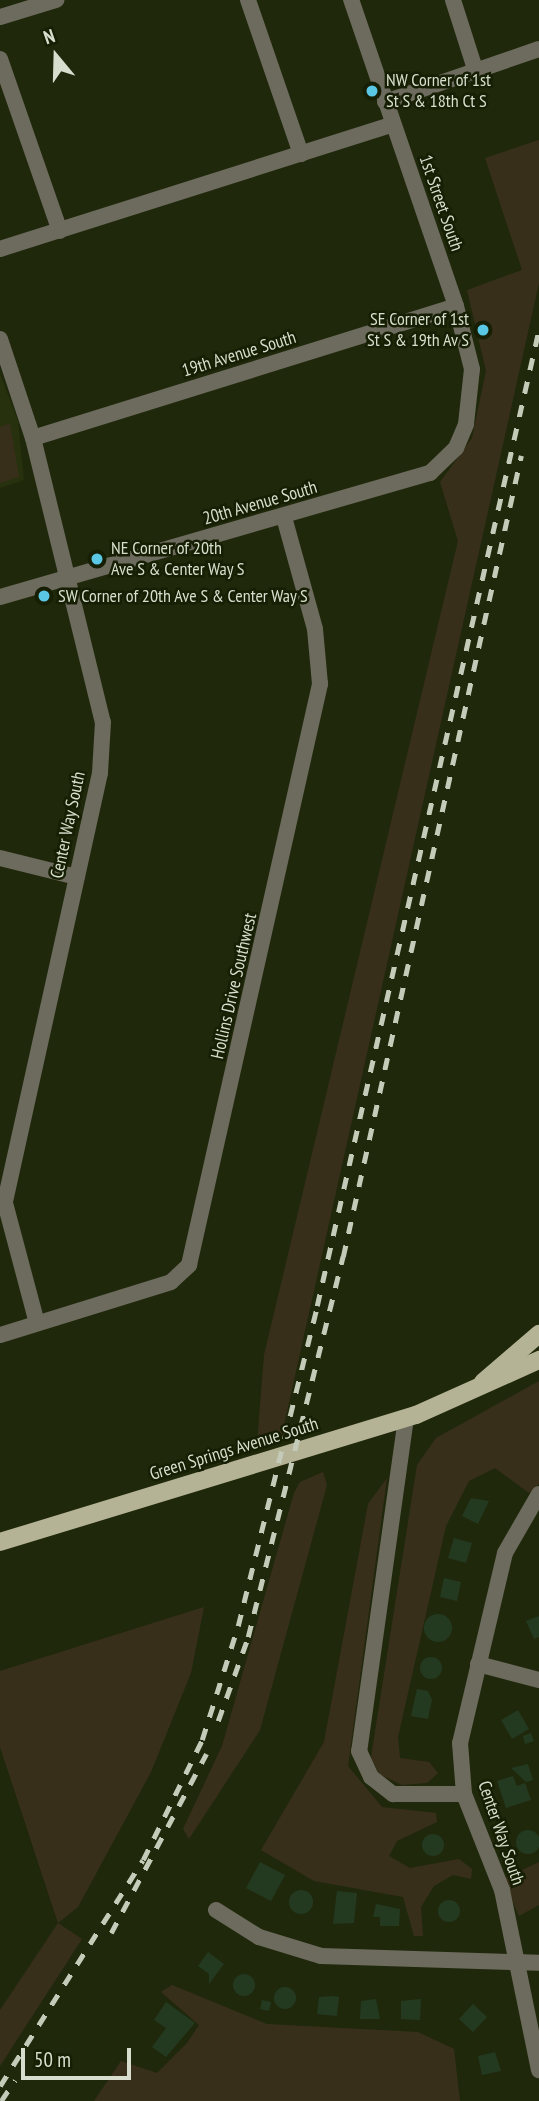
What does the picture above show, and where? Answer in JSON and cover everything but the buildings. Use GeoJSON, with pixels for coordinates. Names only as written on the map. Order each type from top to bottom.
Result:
{"type":"FeatureCollection","features":[{"type":"Feature","properties":{"kind":"main road","name":"Green Springs Avenue South"},"geometry":{"type":"LineString","coordinates":[[478,1388],[539,1334]]}},
{"type":"Feature","properties":{"kind":"main road","name":"Green Springs Avenue South"},"geometry":{"type":"LineString","coordinates":[[0,1542],[406,1418],[539,1360]]}},
{"type":"Feature","properties":{"kind":"street"},"geometry":{"type":"LineString","coordinates":[[0,18],[56,0]]}},
{"type":"Feature","properties":{"kind":"street"},"geometry":{"type":"LineString","coordinates":[[248,0],[301,154]]}},
{"type":"Feature","properties":{"kind":"street","name":"1st Street South"},"geometry":{"type":"LineString","coordinates":[[351,0],[456,306],[472,369],[467,424]]}},
{"type":"Feature","properties":{"kind":"street"},"geometry":{"type":"LineString","coordinates":[[453,0],[476,72]]}},
{"type":"Feature","properties":{"kind":"street"},"geometry":{"type":"LineString","coordinates":[[385,102],[539,48]]}},
{"type":"Feature","properties":{"kind":"street"},"geometry":{"type":"LineString","coordinates":[[0,59],[60,231]]}},
{"type":"Feature","properties":{"kind":"street"},"geometry":{"type":"LineString","coordinates":[[0,249],[393,124]]}},
{"type":"Feature","properties":{"kind":"street","name":"19th Avenue South"},"geometry":{"type":"LineString","coordinates":[[33,438],[456,306]]}},
{"type":"Feature","properties":{"kind":"street","name":"Center Way South"},"geometry":{"type":"LineString","coordinates":[[0,339],[33,438],[103,722],[100,773],[5,1203],[37,1323]]}},
{"type":"Feature","properties":{"kind":"street","name":"20th Avenue South"},"geometry":{"type":"LineString","coordinates":[[0,597],[430,473],[456,448],[467,424]]}},
{"type":"Feature","properties":{"kind":"street","name":"Hollins Drive Southwest"},"geometry":{"type":"LineString","coordinates":[[0,1335],[171,1282],[189,1265],[320,684],[315,629],[284,517]]}},
{"type":"Feature","properties":{"kind":"street"},"geometry":{"type":"LineString","coordinates":[[0,858],[77,877]]}},
{"type":"Feature","properties":{"kind":"street"},"geometry":{"type":"LineString","coordinates":[[406,1418],[359,1751],[380,1786],[408,1798],[464,1794]]}},
{"type":"Feature","properties":{"kind":"street","name":"Center Way South"},"geometry":{"type":"LineString","coordinates":[[539,1494],[505,1552],[460,1743],[464,1794],[502,1890],[539,2070]]}},
{"type":"Feature","properties":{"kind":"street"},"geometry":{"type":"LineString","coordinates":[[478,1664],[539,1680]]}},
{"type":"Feature","properties":{"kind":"street"},"geometry":{"type":"LineString","coordinates":[[216,1910],[259,1937],[321,1956],[539,1963]]}},
{"type":"Feature","properties":{"kind":"shaded area"},"geometry":{"type":"Polygon","coordinates":[[[539,140],[539,283],[282,1434],[257,1444],[264,1355],[458,541],[440,482],[472,438],[486,371],[467,290],[522,270],[485,158],[539,140]]]}},
{"type":"Feature","properties":{"kind":"shaded area"},"geometry":{"type":"Polygon","coordinates":[[[0,374],[18,421],[24,480],[0,488],[0,374]]]}},
{"type":"Feature","properties":{"kind":"shaded area"},"geometry":{"type":"Polygon","coordinates":[[[10,423],[19,477],[0,483],[0,427],[10,423]]]}},
{"type":"Feature","properties":{"kind":"shaded area"},"geometry":{"type":"Polygon","coordinates":[[[539,1381],[539,1484],[529,1493],[495,1468],[469,1481],[446,1526],[398,1737],[400,1758],[429,1762],[438,1773],[427,1783],[402,1785],[379,1774],[371,1757],[417,1465],[436,1438],[539,1381]]]}},
{"type":"Feature","properties":{"kind":"shaded area"},"geometry":{"type":"Polygon","coordinates":[[[323,1472],[327,1485],[260,1730],[189,1839],[183,1829],[222,1746],[294,1493],[300,1482],[323,1472]]]}},
{"type":"Feature","properties":{"kind":"shaded area"},"geometry":{"type":"Polygon","coordinates":[[[387,1478],[348,1766],[382,1807],[436,1813],[437,1822],[397,1841],[389,1856],[410,1868],[459,1859],[472,1869],[471,1879],[453,1875],[434,1886],[421,1907],[423,1936],[414,1936],[403,1897],[314,1881],[261,1850],[324,1742],[368,1504],[387,1478]]]}},
{"type":"Feature","properties":{"kind":"shaded area"},"geometry":{"type":"Polygon","coordinates":[[[204,1607],[191,1673],[151,1772],[78,1907],[58,1923],[0,1747],[0,1671],[204,1607]]]}},
{"type":"Feature","properties":{"kind":"shaded area"},"geometry":{"type":"Polygon","coordinates":[[[539,1862],[539,1905],[519,1916],[503,1879],[539,1862]]]}},
{"type":"Feature","properties":{"kind":"shaded area"},"geometry":{"type":"Polygon","coordinates":[[[58,1923],[82,1939],[0,2066],[0,2010],[58,1923]]]}},
{"type":"Feature","properties":{"kind":"shaded area"},"geometry":{"type":"Polygon","coordinates":[[[172,1985],[267,2024],[418,2032],[454,2049],[460,2101],[94,2101],[121,2061],[157,2073],[187,2043],[199,2025],[161,1992],[172,1985]]]}},
{"type":"Feature","properties":{"kind":"railway"},"geometry":{"type":"LineString","coordinates":[[0,2086],[143,1860],[202,1740],[238,1626],[317,1306],[539,329]]}},
{"type":"Feature","properties":{"kind":"railway"},"geometry":{"type":"LineString","coordinates":[[218,1721],[248,1637],[343,1257],[521,456]]}},
{"type":"Feature","properties":{"kind":"railway"},"geometry":{"type":"LineString","coordinates":[[111,1933],[206,1754]]}},
{"type":"Feature","properties":{"kind":"railway"},"geometry":{"type":"LineString","coordinates":[[1,2101],[15,2080]]}},
{"type":"Feature","properties":{"kind":"place","name":"NW Corner of 1st St S & 18th Ct S"},"geometry":{"type":"Point","coordinates":[372,91]}},
{"type":"Feature","properties":{"kind":"place","name":"SE Corner of 1st St S & 19th Av S"},"geometry":{"type":"Point","coordinates":[483,330]}},
{"type":"Feature","properties":{"kind":"place","name":"NE Corner of 20th Ave S & Center Way S"},"geometry":{"type":"Point","coordinates":[97,559]}},
{"type":"Feature","properties":{"kind":"place","name":"SW Corner of 20th Ave S & Center Way S"},"geometry":{"type":"Point","coordinates":[44,596]}}]}
